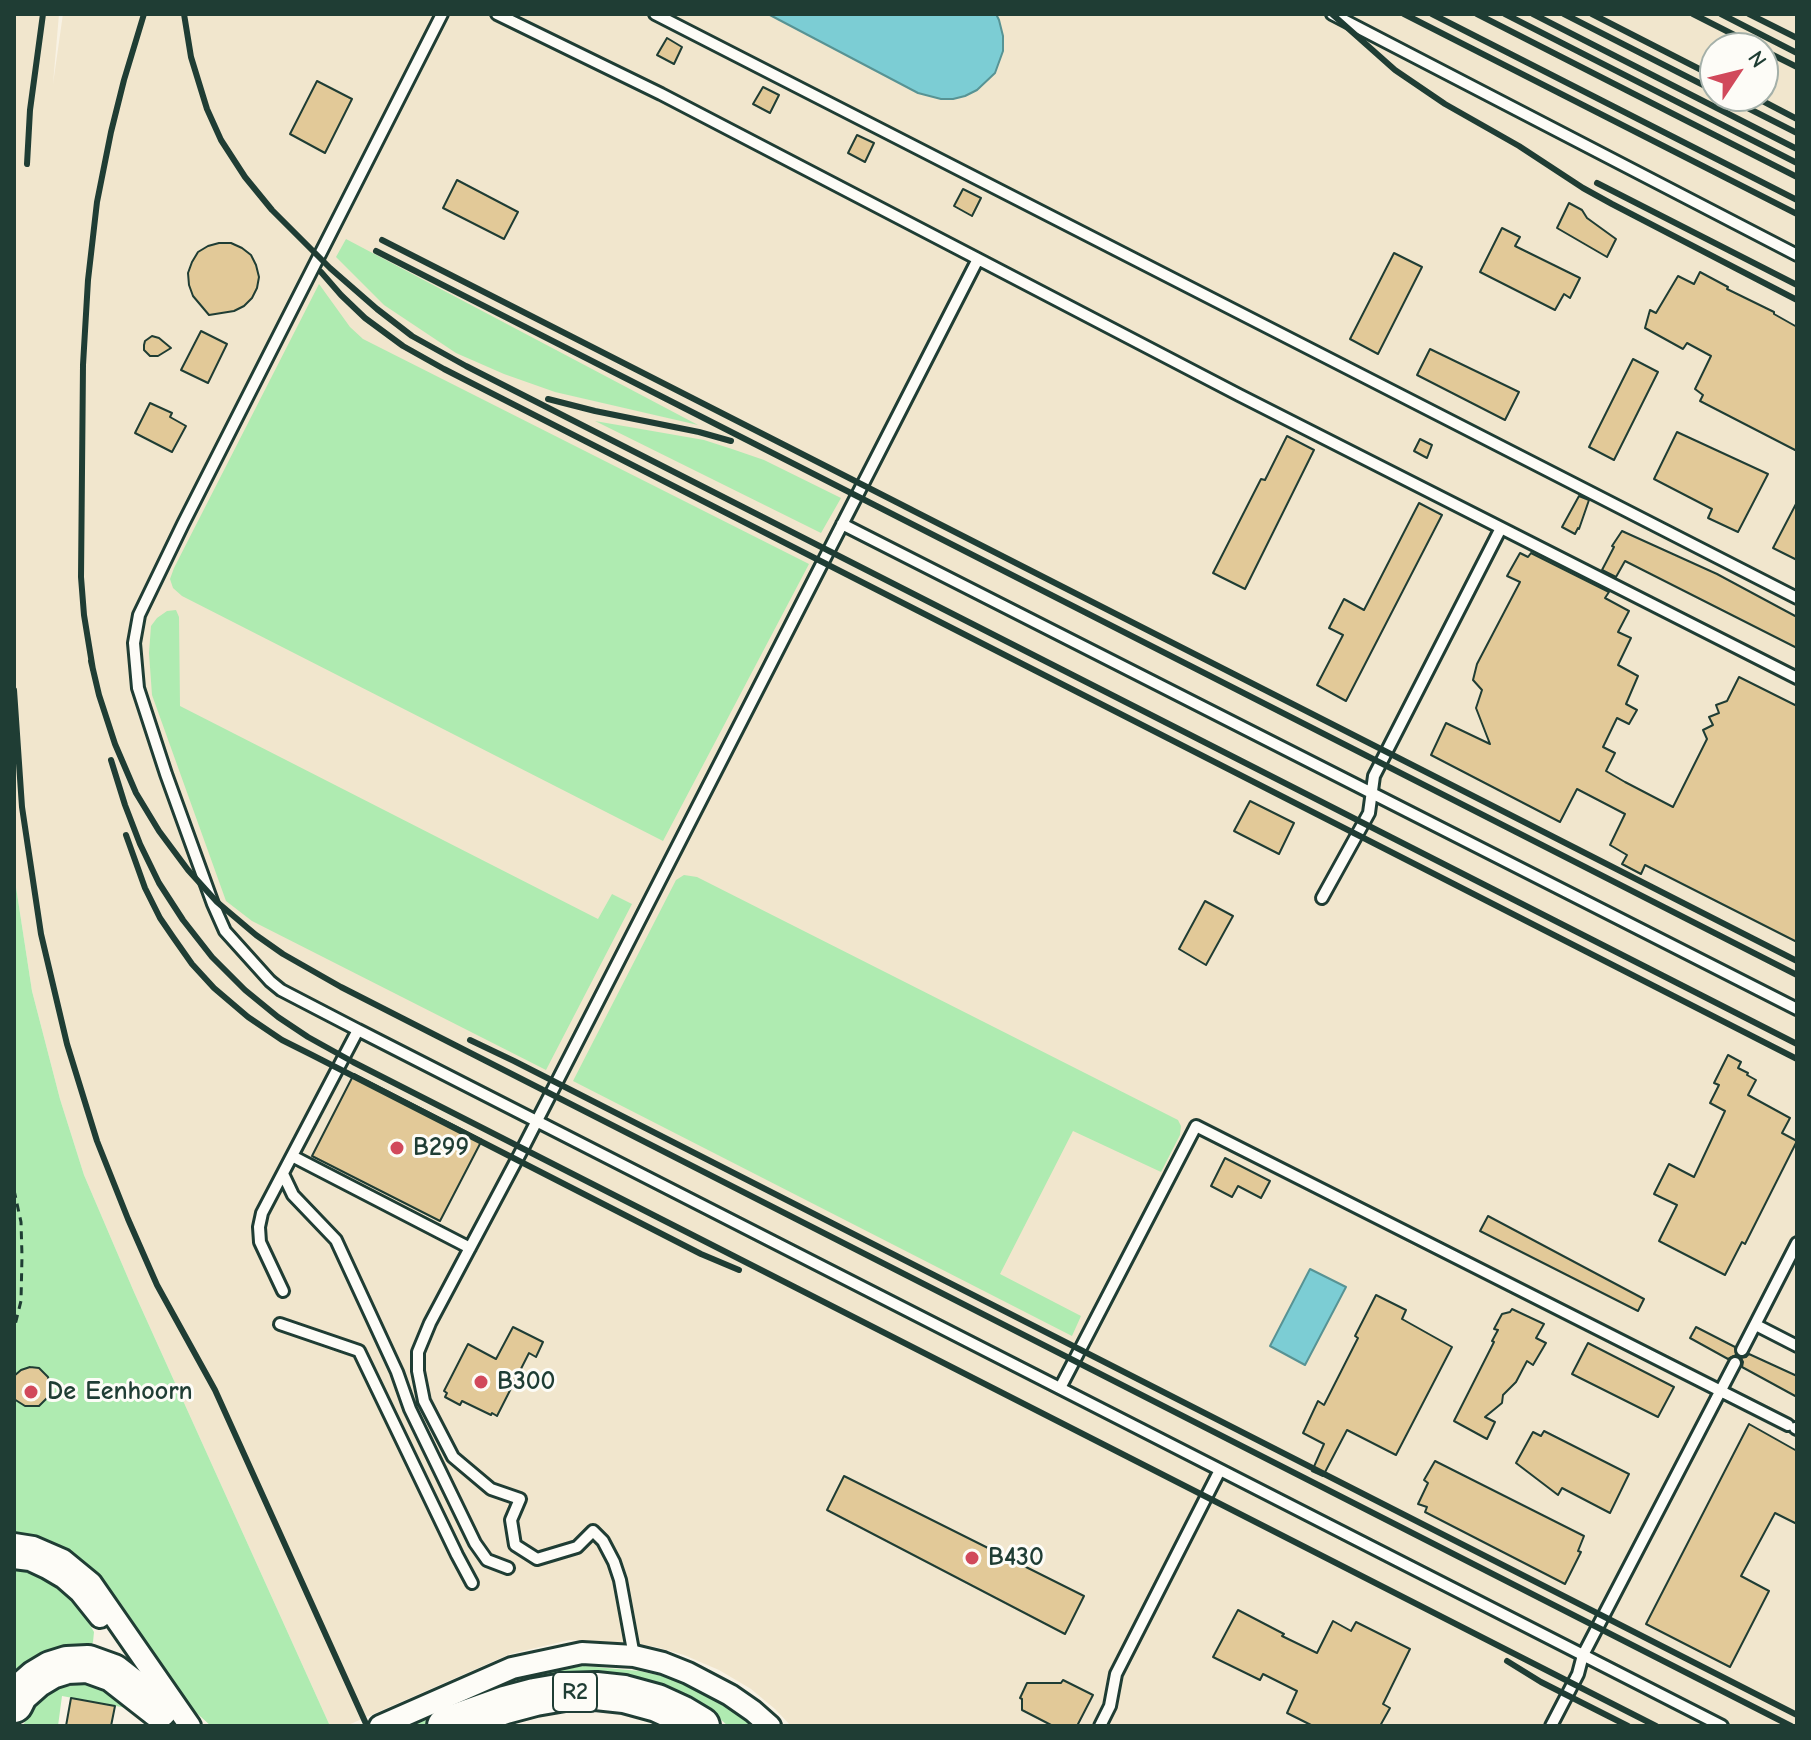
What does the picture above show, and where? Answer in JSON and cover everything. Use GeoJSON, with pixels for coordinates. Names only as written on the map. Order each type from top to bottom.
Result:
{"type":"FeatureCollection","features":[{"type":"Feature","properties":{"kind":"highway"},"geometry":{"type":"LineString","coordinates":[[14,1704],[19,1694],[51,1670],[88,1664],[113,1673],[170,1717]]}},
{"type":"Feature","properties":{"kind":"highway","name":"R2"},"geometry":{"type":"LineString","coordinates":[[446,1726],[535,1697],[596,1691],[624,1694],[657,1703],[701,1726]]}},
{"type":"Feature","properties":{"kind":"highway","name":"R2"},"geometry":{"type":"LineString","coordinates":[[507,1726],[528,1719],[592,1712],[622,1715],[660,1726]]}},
{"type":"Feature","properties":{"kind":"street"},"geometry":{"type":"LineString","coordinates":[[14,1544],[49,1553],[77,1570],[91,1583],[190,1726]]}},
{"type":"Feature","properties":{"kind":"street"},"geometry":{"type":"LineString","coordinates":[[14,1558],[30,1560],[47,1568],[80,1592],[170,1717]]}},
{"type":"Feature","properties":{"kind":"street"},"geometry":{"type":"LineString","coordinates":[[380,1726],[512,1668],[582,1653],[634,1656],[663,1663],[710,1683],[770,1726]]}},
{"type":"Feature","properties":{"kind":"lane"},"geometry":{"type":"LineString","coordinates":[[442,14],[139,615],[134,643],[138,688],[166,774],[225,931],[281,990],[1722,1726]]}},
{"type":"Feature","properties":{"kind":"lane"},"geometry":{"type":"LineString","coordinates":[[497,14],[661,94],[1225,388],[1797,678]]}},
{"type":"Feature","properties":{"kind":"lane"},"geometry":{"type":"LineString","coordinates":[[655,14],[1797,598]]}},
{"type":"Feature","properties":{"kind":"lane"},"geometry":{"type":"LineString","coordinates":[[1332,14],[1797,255]]}},
{"type":"Feature","properties":{"kind":"lane"},"geometry":{"type":"LineString","coordinates":[[634,1656],[624,1598],[614,1562],[603,1541],[593,1531],[577,1547],[537,1559],[515,1545],[511,1520],[520,1499],[491,1489],[453,1457],[424,1401],[418,1352],[430,1323],[978,259]]}},
{"type":"Feature","properties":{"kind":"lane"},"geometry":{"type":"LineString","coordinates":[[842,524],[1797,1009]]}},
{"type":"Feature","properties":{"kind":"lane"},"geometry":{"type":"LineString","coordinates":[[1322,898],[1369,813],[1374,776],[1501,528]]}},
{"type":"Feature","properties":{"kind":"lane"},"geometry":{"type":"LineString","coordinates":[[283,1291],[260,1242],[262,1213],[358,1030]]}},
{"type":"Feature","properties":{"kind":"lane"},"geometry":{"type":"LineString","coordinates":[[1060,1388],[1196,1126],[1793,1427]]}},
{"type":"Feature","properties":{"kind":"lane"},"geometry":{"type":"LineString","coordinates":[[292,1156],[470,1248]]}},
{"type":"Feature","properties":{"kind":"lane"},"geometry":{"type":"LineString","coordinates":[[283,1174],[293,1195],[336,1240],[397,1372],[410,1409],[475,1543],[487,1560],[508,1568]]}},
{"type":"Feature","properties":{"kind":"lane"},"geometry":{"type":"LineString","coordinates":[[1742,1350],[1797,1243]]}},
{"type":"Feature","properties":{"kind":"lane"},"geometry":{"type":"LineString","coordinates":[[280,1324],[359,1351],[472,1583]]}},
{"type":"Feature","properties":{"kind":"lane"},"geometry":{"type":"LineString","coordinates":[[1756,1325],[1797,1346]]}},
{"type":"Feature","properties":{"kind":"lane"},"geometry":{"type":"LineString","coordinates":[[1551,1726],[1578,1674],[1583,1655],[1735,1363]]}},
{"type":"Feature","properties":{"kind":"lane"},"geometry":{"type":"LineString","coordinates":[[1100,1726],[1110,1706],[1116,1674],[1220,1470]]}},
{"type":"Feature","properties":{"kind":"path"},"geometry":{"type":"LineString","coordinates":[[14,1190],[21,1222],[22,1256],[21,1301],[14,1329]]}},
{"type":"Feature","properties":{"kind":"shaded area"},"geometry":{"type":"Polygon","coordinates":[[[14,14],[59,14],[53,84],[63,14],[1797,14],[1797,1726],[791,1726],[751,1689],[719,1670],[684,1655],[632,1643],[569,1640],[510,1654],[346,1726],[330,1726],[84,1175],[60,1099],[32,991],[14,874],[14,14]]]}},
{"type":"Feature","properties":{"kind":"green space"},"geometry":{"type":"Polygon","coordinates":[[[346,239],[698,425],[555,392],[456,353],[384,305],[336,257],[346,239]]]}},
{"type":"Feature","properties":{"kind":"green space"},"geometry":{"type":"Polygon","coordinates":[[[319,284],[350,327],[363,339],[809,564],[663,841],[182,596],[173,588],[170,579],[174,568],[319,284]]]}},
{"type":"Feature","properties":{"kind":"green space"},"geometry":{"type":"Polygon","coordinates":[[[595,421],[704,440],[764,460],[841,498],[821,533],[595,421]]]}},
{"type":"Feature","properties":{"kind":"green space"},"geometry":{"type":"Polygon","coordinates":[[[176,610],[179,617],[180,706],[598,919],[612,894],[632,904],[546,1070],[252,921],[226,901],[152,695],[151,626],[167,611],[176,610]]]}},
{"type":"Feature","properties":{"kind":"green space"},"geometry":{"type":"Polygon","coordinates":[[[14,874],[32,991],[60,1099],[84,1175],[330,1726],[211,1726],[191,1708],[120,1602],[94,1571],[62,1546],[14,1536],[14,874]]]}},
{"type":"Feature","properties":{"kind":"green space"},"geometry":{"type":"Polygon","coordinates":[[[684,875],[697,877],[1178,1120],[1180,1135],[1161,1172],[1073,1131],[1000,1274],[1081,1316],[1072,1336],[573,1081],[676,880],[684,875]]]}},
{"type":"Feature","properties":{"kind":"green space"},"geometry":{"type":"Polygon","coordinates":[[[14,1567],[26,1568],[66,1592],[94,1632],[89,1650],[14,1686],[14,1567]]]}},
{"type":"Feature","properties":{"kind":"green space"},"geometry":{"type":"Polygon","coordinates":[[[584,1666],[640,1671],[670,1678],[723,1702],[754,1726],[728,1726],[694,1704],[445,1715],[422,1726],[411,1726],[514,1680],[584,1666]]]}},
{"type":"Feature","properties":{"kind":"green space"},"geometry":{"type":"Polygon","coordinates":[[[84,1684],[113,1689],[132,1709],[62,1696],[58,1726],[23,1726],[33,1704],[45,1693],[84,1684]]]}},
{"type":"Feature","properties":{"kind":"water"},"geometry":{"type":"Polygon","coordinates":[[[768,14],[996,14],[1003,36],[1003,51],[995,73],[977,90],[953,99],[941,99],[918,93],[768,14]]]}},
{"type":"Feature","properties":{"kind":"water"},"geometry":{"type":"Polygon","coordinates":[[[1310,1269],[1346,1287],[1305,1365],[1270,1346],[1310,1269]]]}},
{"type":"Feature","properties":{"kind":"building"},"geometry":{"type":"Polygon","coordinates":[[[667,38],[682,47],[674,64],[657,55],[667,38]]]}},
{"type":"Feature","properties":{"kind":"building"},"geometry":{"type":"Polygon","coordinates":[[[317,81],[352,99],[325,153],[290,134],[317,81]]]}},
{"type":"Feature","properties":{"kind":"building"},"geometry":{"type":"Polygon","coordinates":[[[763,87],[779,95],[770,113],[753,104],[763,87]]]}},
{"type":"Feature","properties":{"kind":"building"},"geometry":{"type":"Polygon","coordinates":[[[857,135],[874,143],[865,162],[848,153],[857,135]]]}},
{"type":"Feature","properties":{"kind":"building"},"geometry":{"type":"Polygon","coordinates":[[[457,180],[518,212],[504,239],[443,208],[457,180]]]}},
{"type":"Feature","properties":{"kind":"building"},"geometry":{"type":"Polygon","coordinates":[[[963,189],[981,198],[972,216],[954,206],[963,189]]]}},
{"type":"Feature","properties":{"kind":"building"},"geometry":{"type":"Polygon","coordinates":[[[1569,203],[1616,239],[1607,257],[1557,228],[1569,203]]]}},
{"type":"Feature","properties":{"kind":"building"},"geometry":{"type":"Polygon","coordinates":[[[1502,228],[1520,237],[1515,246],[1580,278],[1570,298],[1564,294],[1555,310],[1480,272],[1502,228]]]}},
{"type":"Feature","properties":{"kind":"building"},"geometry":{"type":"Polygon","coordinates":[[[219,243],[231,243],[251,255],[259,277],[252,298],[244,306],[209,315],[193,296],[188,273],[198,252],[219,243]]]}},
{"type":"Feature","properties":{"kind":"building"},"geometry":{"type":"Polygon","coordinates":[[[1394,253],[1422,267],[1378,354],[1350,339],[1394,253]]]}},
{"type":"Feature","properties":{"kind":"building"},"geometry":{"type":"Polygon","coordinates":[[[1700,272],[1797,327],[1797,451],[1700,401],[1703,395],[1695,389],[1711,356],[1687,343],[1683,349],[1645,328],[1650,310],[1656,313],[1678,276],[1694,284],[1700,272]]]}},
{"type":"Feature","properties":{"kind":"building"},"geometry":{"type":"Polygon","coordinates":[[[201,331],[227,344],[208,383],[181,370],[201,331]]]}},
{"type":"Feature","properties":{"kind":"building"},"geometry":{"type":"Polygon","coordinates":[[[152,336],[171,348],[158,356],[150,356],[144,345],[152,336]]]}},
{"type":"Feature","properties":{"kind":"building"},"geometry":{"type":"Polygon","coordinates":[[[1430,349],[1519,392],[1505,420],[1417,375],[1430,349]]]}},
{"type":"Feature","properties":{"kind":"building"},"geometry":{"type":"Polygon","coordinates":[[[1633,359],[1658,372],[1614,460],[1589,447],[1633,359]]]}},
{"type":"Feature","properties":{"kind":"building"},"geometry":{"type":"Polygon","coordinates":[[[150,403],[172,413],[170,417],[186,426],[172,452],[135,433],[150,403]]]}},
{"type":"Feature","properties":{"kind":"building"},"geometry":{"type":"Polygon","coordinates":[[[1677,432],[1768,474],[1738,532],[1708,518],[1712,509],[1654,479],[1677,432]]]}},
{"type":"Feature","properties":{"kind":"building"},"geometry":{"type":"Polygon","coordinates":[[[1287,436],[1314,450],[1245,589],[1213,573],[1261,479],[1265,480],[1287,436]]]}},
{"type":"Feature","properties":{"kind":"building"},"geometry":{"type":"Polygon","coordinates":[[[1420,439],[1432,445],[1427,458],[1414,451],[1420,439]]]}},
{"type":"Feature","properties":{"kind":"building"},"geometry":{"type":"Polygon","coordinates":[[[1579,496],[1589,500],[1575,534],[1562,527],[1579,496]]]}},
{"type":"Feature","properties":{"kind":"building"},"geometry":{"type":"Polygon","coordinates":[[[1797,502],[1797,560],[1773,548],[1797,502]]]}},
{"type":"Feature","properties":{"kind":"building"},"geometry":{"type":"Polygon","coordinates":[[[1419,503],[1442,515],[1346,701],[1317,685],[1343,635],[1329,628],[1344,599],[1364,610],[1419,503]]]}},
{"type":"Feature","properties":{"kind":"building"},"geometry":{"type":"Polygon","coordinates":[[[1622,531],[1717,574],[1797,617],[1797,648],[1625,561],[1616,577],[1602,570],[1622,531]]]}},
{"type":"Feature","properties":{"kind":"building"},"geometry":{"type":"Polygon","coordinates":[[[1520,553],[1528,557],[1531,553],[1609,592],[1605,598],[1629,611],[1618,632],[1631,638],[1618,665],[1638,676],[1626,704],[1637,710],[1629,724],[1617,718],[1603,747],[1615,753],[1606,771],[1625,782],[1673,807],[1707,739],[1703,730],[1713,725],[1709,717],[1719,713],[1716,705],[1727,701],[1739,677],[1797,706],[1797,942],[1645,865],[1641,874],[1622,864],[1627,855],[1610,845],[1625,814],[1577,789],[1560,822],[1431,755],[1446,723],[1490,744],[1476,708],[1482,690],[1473,680],[1477,664],[1520,582],[1507,576],[1520,553]]]}},
{"type":"Feature","properties":{"kind":"building"},"geometry":{"type":"Polygon","coordinates":[[[1250,801],[1294,823],[1279,854],[1234,831],[1250,801]]]}},
{"type":"Feature","properties":{"kind":"building"},"geometry":{"type":"Polygon","coordinates":[[[1205,901],[1233,916],[1206,965],[1179,949],[1205,901]]]}},
{"type":"Feature","properties":{"kind":"building"},"geometry":{"type":"Polygon","coordinates":[[[1728,1055],[1741,1062],[1738,1068],[1756,1080],[1748,1095],[1790,1118],[1782,1133],[1797,1141],[1745,1244],[1742,1242],[1725,1275],[1659,1241],[1677,1205],[1654,1194],[1669,1164],[1694,1177],[1725,1111],[1710,1103],[1719,1085],[1714,1083],[1728,1055]]]}},
{"type":"Feature","properties":{"kind":"building","name":"B299"},"geometry":{"type":"Polygon","coordinates":[[[354,1074],[482,1140],[440,1221],[312,1156],[354,1074]]]}},
{"type":"Feature","properties":{"kind":"building"},"geometry":{"type":"Polygon","coordinates":[[[1225,1158],[1270,1181],[1261,1198],[1238,1186],[1232,1197],[1211,1186],[1225,1158]]]}},
{"type":"Feature","properties":{"kind":"building"},"geometry":{"type":"Polygon","coordinates":[[[1488,1216],[1644,1299],[1638,1311],[1480,1231],[1488,1216]]]}},
{"type":"Feature","properties":{"kind":"building"},"geometry":{"type":"Polygon","coordinates":[[[1376,1295],[1406,1310],[1402,1319],[1452,1347],[1396,1455],[1347,1430],[1323,1476],[1312,1471],[1324,1444],[1303,1433],[1318,1401],[1324,1405],[1376,1295]]]}},
{"type":"Feature","properties":{"kind":"building"},"geometry":{"type":"Polygon","coordinates":[[[1512,1309],[1544,1324],[1536,1338],[1546,1343],[1533,1365],[1527,1361],[1516,1382],[1503,1395],[1502,1403],[1485,1417],[1495,1422],[1487,1439],[1454,1421],[1494,1342],[1498,1330],[1494,1329],[1502,1314],[1512,1309]]]}},
{"type":"Feature","properties":{"kind":"building","name":"B300"},"geometry":{"type":"Polygon","coordinates":[[[513,1327],[543,1342],[536,1357],[529,1353],[497,1416],[445,1397],[447,1393],[444,1391],[468,1344],[496,1359],[513,1327]]]}},
{"type":"Feature","properties":{"kind":"building"},"geometry":{"type":"Polygon","coordinates":[[[1696,1327],[1735,1347],[1736,1355],[1728,1359],[1690,1338],[1696,1327]]]}},
{"type":"Feature","properties":{"kind":"building"},"geometry":{"type":"Polygon","coordinates":[[[1588,1343],[1674,1387],[1658,1417],[1572,1374],[1588,1343]]]}},
{"type":"Feature","properties":{"kind":"building"},"geometry":{"type":"Polygon","coordinates":[[[1749,1354],[1797,1376],[1797,1397],[1742,1367],[1741,1358],[1749,1354]]]}},
{"type":"Feature","properties":{"kind":"building","name":"De Eenhoorn"},"geometry":{"type":"Polygon","coordinates":[[[30,1367],[39,1368],[48,1377],[50,1386],[47,1398],[39,1406],[25,1406],[14,1399],[14,1376],[30,1367]]]}},
{"type":"Feature","properties":{"kind":"building"},"geometry":{"type":"Polygon","coordinates":[[[1749,1424],[1797,1451],[1797,1524],[1775,1513],[1741,1576],[1769,1591],[1730,1667],[1646,1624],[1749,1424]]]}},
{"type":"Feature","properties":{"kind":"building"},"geometry":{"type":"Polygon","coordinates":[[[1544,1431],[1629,1474],[1610,1513],[1562,1488],[1558,1495],[1516,1463],[1533,1432],[1541,1436],[1544,1431]]]}},
{"type":"Feature","properties":{"kind":"building"},"geometry":{"type":"Polygon","coordinates":[[[1435,1461],[1584,1536],[1578,1551],[1581,1552],[1565,1584],[1425,1512],[1427,1507],[1418,1504],[1428,1483],[1424,1480],[1435,1461]]]}},
{"type":"Feature","properties":{"kind":"building","name":"B430"},"geometry":{"type":"Polygon","coordinates":[[[844,1476],[1084,1596],[1065,1634],[827,1510],[844,1476]]]}},
{"type":"Feature","properties":{"kind":"building"},"geometry":{"type":"Polygon","coordinates":[[[1238,1610],[1317,1653],[1333,1621],[1351,1631],[1356,1622],[1410,1649],[1383,1704],[1390,1708],[1380,1726],[1313,1726],[1287,1713],[1297,1691],[1263,1674],[1260,1680],[1213,1657],[1238,1610]]]}},
{"type":"Feature","properties":{"kind":"building"},"geometry":{"type":"Polygon","coordinates":[[[1063,1680],[1093,1695],[1077,1726],[1053,1726],[1022,1710],[1020,1698],[1027,1683],[1061,1683],[1063,1680]]]}},
{"type":"Feature","properties":{"kind":"building"},"geometry":{"type":"Polygon","coordinates":[[[71,1698],[115,1706],[111,1726],[66,1726],[71,1698]]]}},
{"type":"Feature","properties":{"kind":"railway"},"geometry":{"type":"LineString","coordinates":[[27,164],[30,110],[43,14]]}},
{"type":"Feature","properties":{"kind":"railway"},"geometry":{"type":"LineString","coordinates":[[93,670],[81,577],[83,365],[88,280],[97,202],[111,132],[144,14]]}},
{"type":"Feature","properties":{"kind":"railway"},"geometry":{"type":"LineString","coordinates":[[184,14],[191,57],[207,109],[221,140],[245,177],[272,210],[330,268],[412,336],[1797,1044]]}},
{"type":"Feature","properties":{"kind":"railway"},"geometry":{"type":"LineString","coordinates":[[1332,14],[1395,70],[1445,104],[1519,146],[1583,188],[1797,300]]}},
{"type":"Feature","properties":{"kind":"railway"},"geometry":{"type":"LineString","coordinates":[[1404,14],[1797,214]]}},
{"type":"Feature","properties":{"kind":"railway"},"geometry":{"type":"LineString","coordinates":[[1432,14],[1797,200]]}},
{"type":"Feature","properties":{"kind":"railway"},"geometry":{"type":"LineString","coordinates":[[1477,14],[1797,177]]}},
{"type":"Feature","properties":{"kind":"railway"},"geometry":{"type":"LineString","coordinates":[[1505,14],[1797,163]]}},
{"type":"Feature","properties":{"kind":"railway"},"geometry":{"type":"LineString","coordinates":[[1533,14],[1797,149]]}},
{"type":"Feature","properties":{"kind":"railway"},"geometry":{"type":"LineString","coordinates":[[1564,14],[1699,83]]}},
{"type":"Feature","properties":{"kind":"railway"},"geometry":{"type":"LineString","coordinates":[[1592,14],[1699,69]]}},
{"type":"Feature","properties":{"kind":"railway"},"geometry":{"type":"LineString","coordinates":[[1693,14],[1728,32]]}},
{"type":"Feature","properties":{"kind":"railway"},"geometry":{"type":"LineString","coordinates":[[1721,14],[1797,53]]}},
{"type":"Feature","properties":{"kind":"railway"},"geometry":{"type":"LineString","coordinates":[[1749,14],[1797,38]]}},
{"type":"Feature","properties":{"kind":"railway"},"geometry":{"type":"LineString","coordinates":[[1779,58],[1797,67]]}},
{"type":"Feature","properties":{"kind":"railway"},"geometry":{"type":"LineString","coordinates":[[1779,110],[1797,119]]}},
{"type":"Feature","properties":{"kind":"railway"},"geometry":{"type":"LineString","coordinates":[[1756,112],[1797,133]]}},
{"type":"Feature","properties":{"kind":"railway"},"geometry":{"type":"LineString","coordinates":[[1597,183],[1797,285]]}},
{"type":"Feature","properties":{"kind":"railway"},"geometry":{"type":"LineString","coordinates":[[382,240],[912,510]]}},
{"type":"Feature","properties":{"kind":"railway"},"geometry":{"type":"LineString","coordinates":[[376,251],[1797,975]]}},
{"type":"Feature","properties":{"kind":"railway"},"geometry":{"type":"LineString","coordinates":[[321,272],[365,318],[403,346],[444,369],[1797,1059]]}},
{"type":"Feature","properties":{"kind":"railway"},"geometry":{"type":"LineString","coordinates":[[548,399],[731,441]]}},
{"type":"Feature","properties":{"kind":"railway"},"geometry":{"type":"LineString","coordinates":[[904,506],[1797,961]]}},
{"type":"Feature","properties":{"kind":"railway"},"geometry":{"type":"LineString","coordinates":[[91,661],[115,744],[136,793],[159,831],[217,902],[283,954],[341,987],[1791,1726]]}},
{"type":"Feature","properties":{"kind":"railway"},"geometry":{"type":"LineString","coordinates":[[14,690],[22,807],[41,934],[67,1044],[97,1141],[157,1285],[215,1390],[367,1726]]}},
{"type":"Feature","properties":{"kind":"railway"},"geometry":{"type":"LineString","coordinates":[[111,760],[140,844],[159,883],[183,920],[212,957],[245,990],[308,1037],[1656,1726]]}},
{"type":"Feature","properties":{"kind":"railway"},"geometry":{"type":"LineString","coordinates":[[126,835],[145,888],[160,918],[192,964],[248,1017],[282,1040],[701,1254],[739,1270]]}},
{"type":"Feature","properties":{"kind":"railway"},"geometry":{"type":"LineString","coordinates":[[470,1040],[1797,1715]]}},
{"type":"Feature","properties":{"kind":"railway"},"geometry":{"type":"LineString","coordinates":[[1507,1661],[1541,1682],[1628,1726]]}},
{"type":"Feature","properties":{"kind":"place","name":"B299"},"geometry":{"type":"Point","coordinates":[397,1148]}},
{"type":"Feature","properties":{"kind":"place","name":"B300"},"geometry":{"type":"Point","coordinates":[481,1382]}},
{"type":"Feature","properties":{"kind":"place","name":"De Eenhoorn"},"geometry":{"type":"Point","coordinates":[31,1392]}},
{"type":"Feature","properties":{"kind":"place","name":"B430"},"geometry":{"type":"Point","coordinates":[972,1558]}}]}
